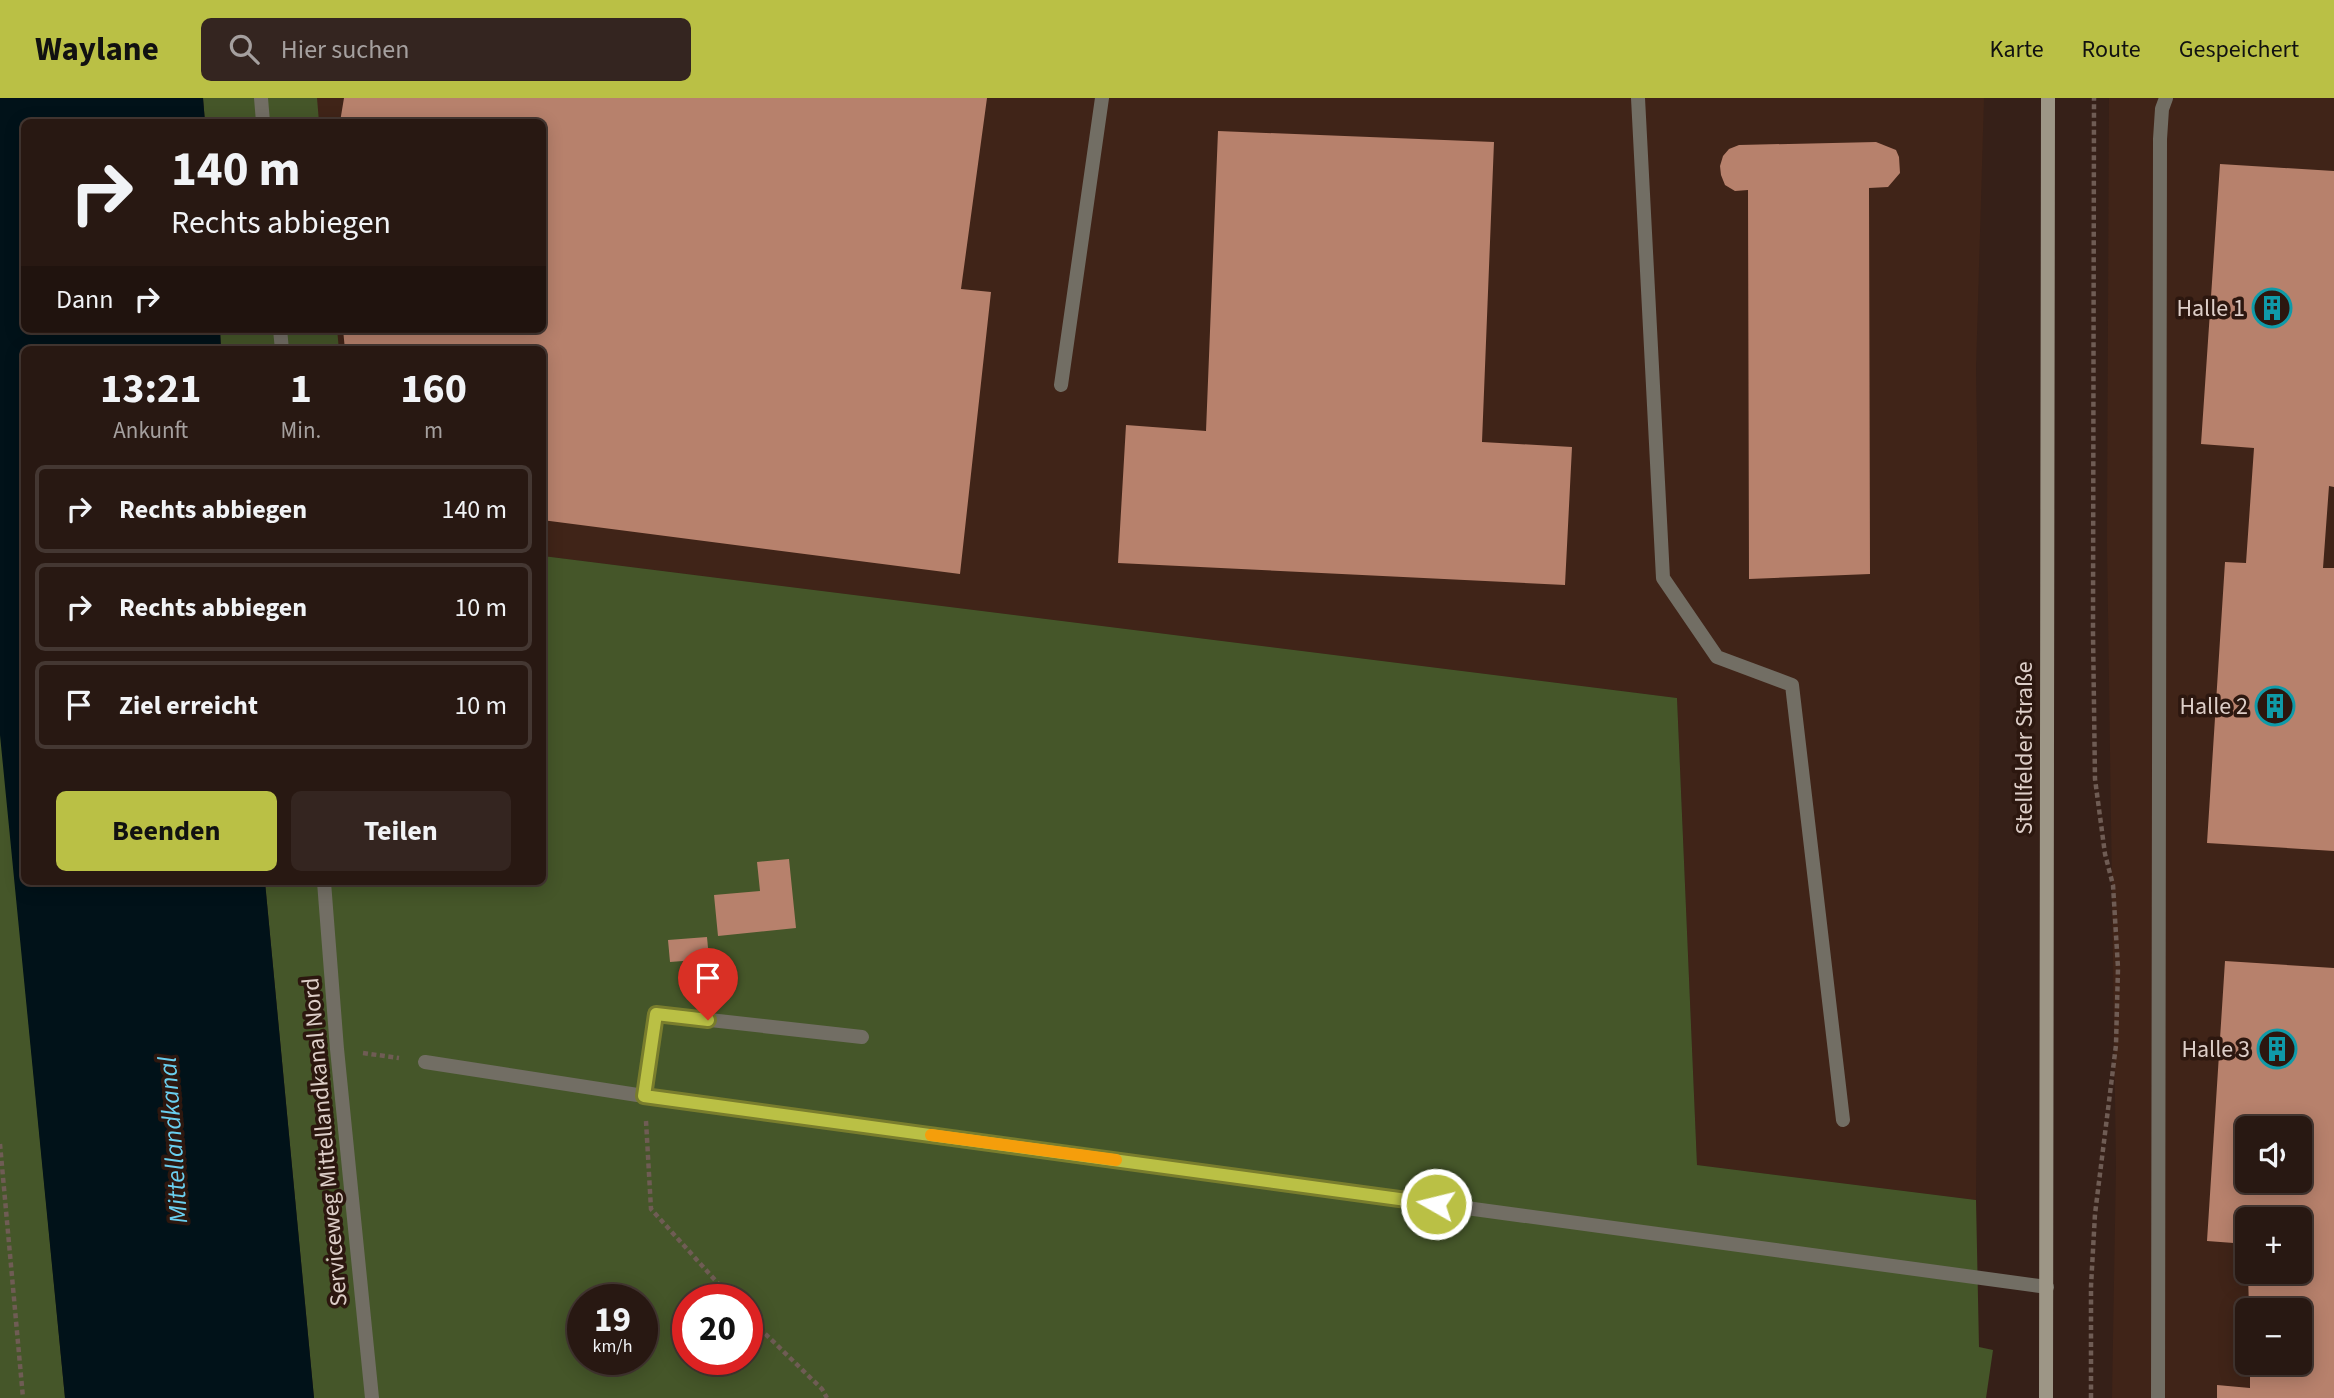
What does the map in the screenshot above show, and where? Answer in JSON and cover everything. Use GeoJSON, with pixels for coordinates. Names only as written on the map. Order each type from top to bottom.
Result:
{"type":"FeatureCollection","features":[{"type":"Feature","properties":{"kind":"street","name":"Stellfelder Straße"},"geometry":{"type":"LineString","coordinates":[[2046,1398],[2048,98]]}},
{"type":"Feature","properties":{"kind":"lane"},"geometry":{"type":"LineString","coordinates":[[261,98],[264,119]]}},
{"type":"Feature","properties":{"kind":"lane"},"geometry":{"type":"LineString","coordinates":[[1060,385],[1102,98]]}},
{"type":"Feature","properties":{"kind":"lane"},"geometry":{"type":"LineString","coordinates":[[1638,98],[1663,578],[1717,657],[1792,685],[1843,1120]]}},
{"type":"Feature","properties":{"kind":"lane"},"geometry":{"type":"LineString","coordinates":[[2158,1398],[2160,139],[2162,109],[2166,98]]}},
{"type":"Feature","properties":{"kind":"lane","name":"Serviceweg Mittellandkanal Nord"},"geometry":{"type":"LineString","coordinates":[[324,885],[337,1049],[372,1398]]}},
{"type":"Feature","properties":{"kind":"lane"},"geometry":{"type":"LineString","coordinates":[[644,1096],[656,1014],[862,1037]]}},
{"type":"Feature","properties":{"kind":"lane"},"geometry":{"type":"LineString","coordinates":[[425,1062],[644,1096],[2047,1287]]}},
{"type":"Feature","properties":{"kind":"path"},"geometry":{"type":"LineString","coordinates":[[2091,1398],[2091,1286],[2095,1214],[2116,1045],[2118,968],[2113,885],[2105,854],[2095,779],[2094,98]]}},
{"type":"Feature","properties":{"kind":"path"},"geometry":{"type":"LineString","coordinates":[[337,1049],[425,1062]]}},
{"type":"Feature","properties":{"kind":"path"},"geometry":{"type":"LineString","coordinates":[[644,1096],[651,1209],[719,1284]]}},
{"type":"Feature","properties":{"kind":"path"},"geometry":{"type":"LineString","coordinates":[[0,1144],[23,1398]]}},
{"type":"Feature","properties":{"kind":"path"},"geometry":{"type":"LineString","coordinates":[[763,1332],[822,1389],[827,1398]]}},
{"type":"Feature","properties":{"kind":"shaded area"},"geometry":{"type":"Polygon","coordinates":[[[314,98],[1984,98],[1976,368],[1980,662],[1976,1200],[1697,1165],[1677,698],[546,556],[546,346],[337,346],[336,333],[546,333],[546,119],[316,119],[314,98]]]}},
{"type":"Feature","properties":{"kind":"shaded area"},"geometry":{"type":"Polygon","coordinates":[[[2109,98],[2334,98],[2334,1398],[2112,1398],[2116,1166],[2107,543],[2109,98]]]}},
{"type":"Feature","properties":{"kind":"green space"},"geometry":{"type":"Polygon","coordinates":[[[203,98],[317,98],[319,119],[205,119],[203,98]]]}},
{"type":"Feature","properties":{"kind":"green space"},"geometry":{"type":"Polygon","coordinates":[[[220,333],[337,333],[339,346],[221,346],[220,333]]]}},
{"type":"Feature","properties":{"kind":"green space"},"geometry":{"type":"Polygon","coordinates":[[[546,556],[1677,698],[1697,1165],[1976,1200],[1979,1347],[1993,1350],[1986,1398],[314,1398],[265,885],[546,885],[546,556]]]}},
{"type":"Feature","properties":{"kind":"green space"},"geometry":{"type":"Polygon","coordinates":[[[1,735],[65,1398],[0,1398],[1,735]]]}},
{"type":"Feature","properties":{"kind":"water","name":"Mittellandkanal"},"geometry":{"type":"Polygon","coordinates":[[[0,98],[203,98],[205,119],[21,119],[21,333],[220,333],[221,346],[21,346],[21,885],[265,885],[314,1398],[65,1398],[0,735],[0,98]]]}},
{"type":"Feature","properties":{"kind":"building"},"geometry":{"type":"Polygon","coordinates":[[[344,98],[987,98],[961,289],[991,292],[960,574],[546,521],[546,346],[345,346],[343,333],[546,333],[546,119],[340,119],[344,98]]]}},
{"type":"Feature","properties":{"kind":"building"},"geometry":{"type":"Polygon","coordinates":[[[1218,131],[1494,142],[1482,442],[1572,447],[1565,585],[1118,563],[1126,425],[1206,431],[1218,131]]]}},
{"type":"Feature","properties":{"kind":"building"},"geometry":{"type":"Polygon","coordinates":[[[1876,142],[1896,150],[1900,173],[1888,187],[1869,188],[1870,574],[1749,579],[1748,190],[1735,191],[1725,185],[1720,166],[1729,149],[1739,145],[1876,142]]]}},
{"type":"Feature","properties":{"kind":"building"},"geometry":{"type":"Polygon","coordinates":[[[2220,164],[2334,171],[2334,487],[2329,486],[2323,568],[2334,568],[2334,851],[2207,843],[2225,562],[2246,563],[2254,448],[2201,444],[2220,164]]]}},
{"type":"Feature","properties":{"kind":"building"},"geometry":{"type":"Polygon","coordinates":[[[789,859],[796,928],[718,936],[714,895],[760,891],[757,862],[789,859]]]}},
{"type":"Feature","properties":{"kind":"building"},"geometry":{"type":"Polygon","coordinates":[[[707,937],[709,959],[670,962],[668,940],[707,937]]]}},
{"type":"Feature","properties":{"kind":"building","name":"Halle 3"},"geometry":{"type":"Polygon","coordinates":[[[2225,961],[2334,968],[2334,1398],[2217,1398],[2217,1385],[2250,1388],[2250,1375],[2312,1375],[2312,1298],[2249,1298],[2248,1284],[2312,1284],[2312,1207],[2235,1207],[2235,1243],[2207,1241],[2225,961]]]}},
{"type":"Feature","properties":{"kind":"slow traffic"},"geometry":{"type":"LineString","coordinates":[[931,1135],[1116,1160]]}},
{"type":"Feature","properties":{"kind":"place","name":"Halle 1"},"geometry":{"type":"Point","coordinates":[2272,308]}},
{"type":"Feature","properties":{"kind":"place","name":"Halle 2"},"geometry":{"type":"Point","coordinates":[2275,706]}},
{"type":"Feature","properties":{"kind":"place","name":"Halle 3"},"geometry":{"type":"Point","coordinates":[2277,1049]}},
{"type":"Feature","properties":{"kind":"route"},"geometry":{"type":"LineString","coordinates":[[708,1020],[656,1014],[644,1096],[1436,1204]]}}]}
